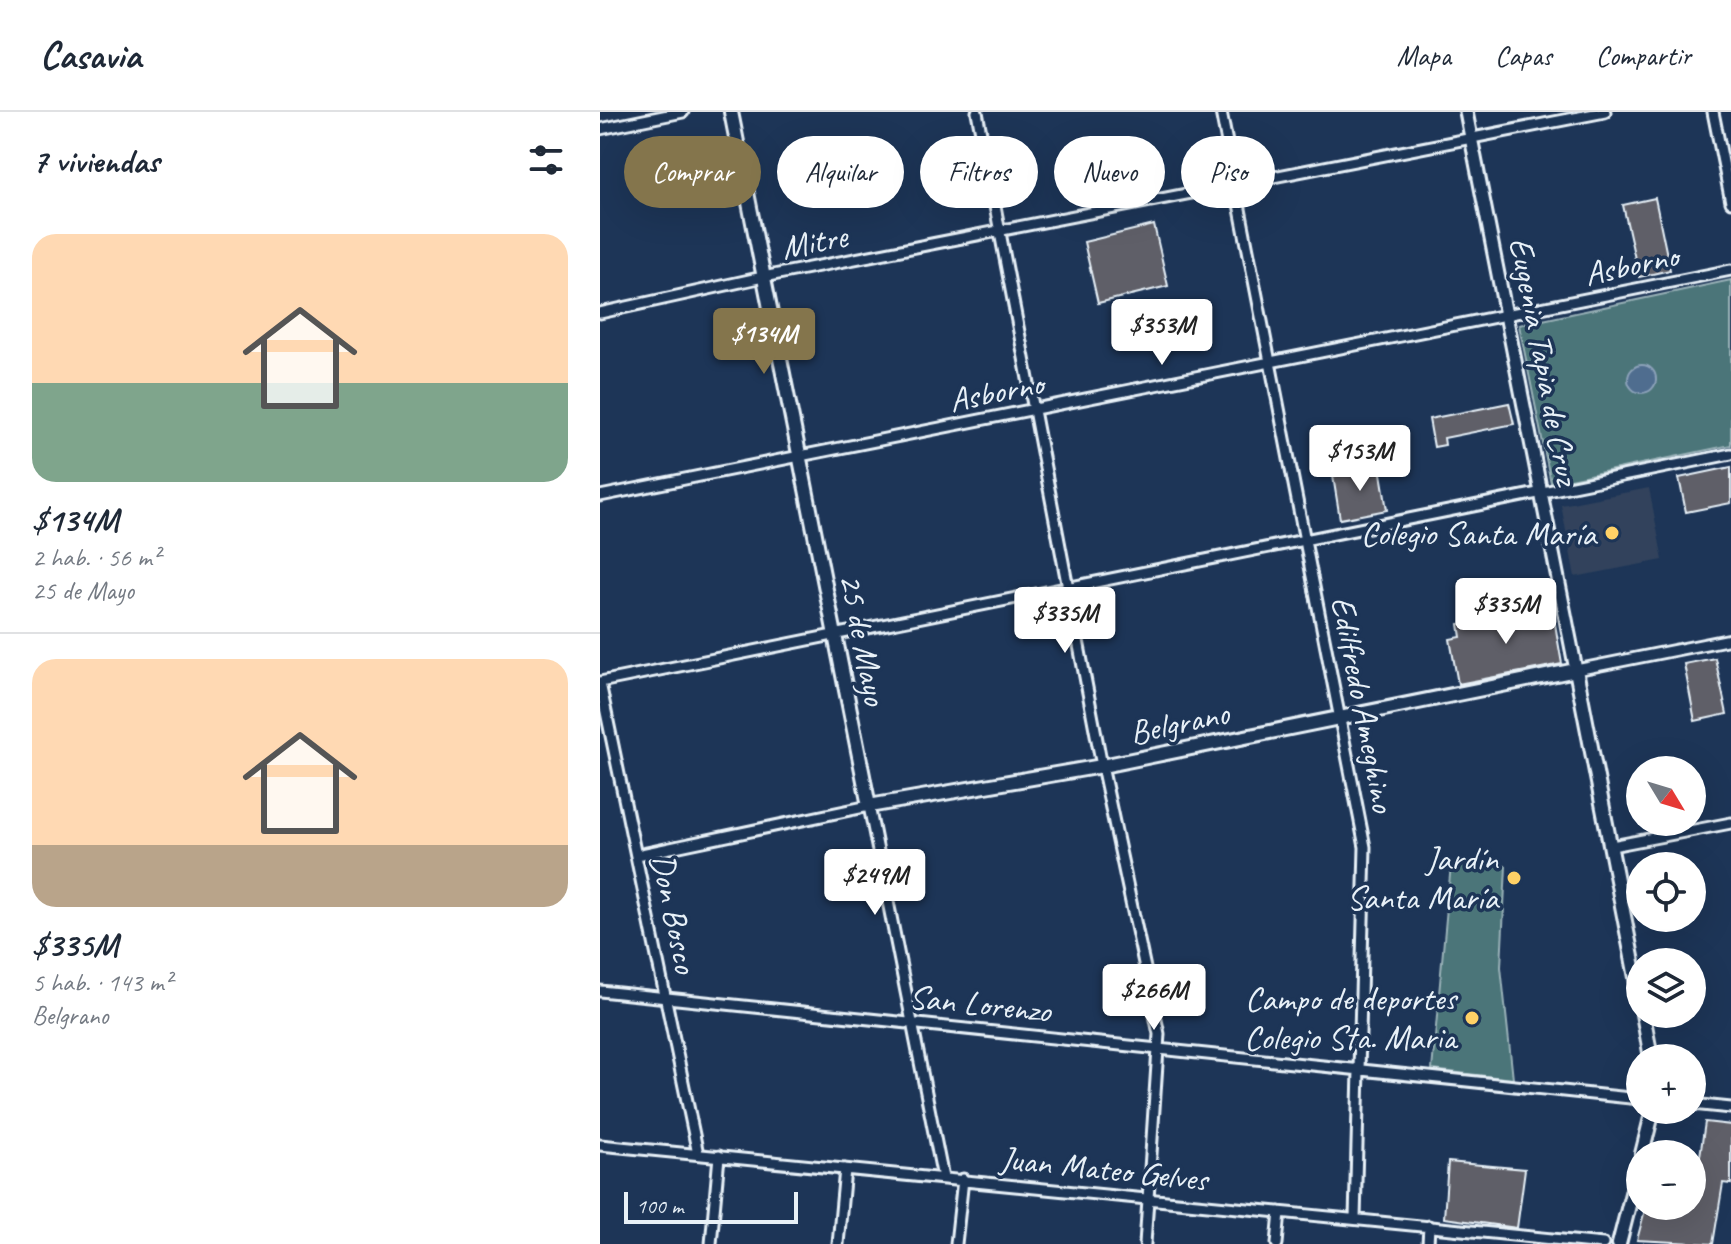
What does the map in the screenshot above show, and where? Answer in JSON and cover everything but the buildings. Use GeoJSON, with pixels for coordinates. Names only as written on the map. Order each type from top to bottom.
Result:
{"type":"FeatureCollection","features":[{"type":"Feature","properties":{"kind":"main road","name":"25 de Mayo"},"geometry":{"type":"LineString","coordinates":[[731,112],[869,806]]}},
{"type":"Feature","properties":{"kind":"main road","name":"Belgrano"},"geometry":{"type":"LineString","coordinates":[[869,806],[1102,766],[1576,670]]}},
{"type":"Feature","properties":{"kind":"main road","name":"Eugenia Tapia de Cruz"},"geometry":{"type":"LineString","coordinates":[[1576,670],[1631,948]]}},
{"type":"Feature","properties":{"kind":"main road"},"geometry":{"type":"LineString","coordinates":[[1619,1244],[1626,1217]]}},
{"type":"Feature","properties":{"kind":"street"},"geometry":{"type":"LineString","coordinates":[[600,129],[683,112]]}},
{"type":"Feature","properties":{"kind":"street"},"geometry":{"type":"LineString","coordinates":[[977,112],[1102,766],[1160,1049],[1145,1244]]}},
{"type":"Feature","properties":{"kind":"street","name":"Edilfredo Ameghino"},"geometry":{"type":"LineString","coordinates":[[1221,112],[1225,136]]}},
{"type":"Feature","properties":{"kind":"street","name":"Eugenia Tapia de Cruz"},"geometry":{"type":"LineString","coordinates":[[1466,112],[1576,670]]}},
{"type":"Feature","properties":{"kind":"street","name":"Mitre"},"geometry":{"type":"LineString","coordinates":[[1275,179],[1605,112]]}},
{"type":"Feature","properties":{"kind":"street"},"geometry":{"type":"LineString","coordinates":[[1713,112],[1731,202]]}},
{"type":"Feature","properties":{"kind":"street","name":"Mitre"},"geometry":{"type":"LineString","coordinates":[[600,313],[763,277],[1181,197]]}},
{"type":"Feature","properties":{"kind":"street","name":"Edilfredo Ameghino"},"geometry":{"type":"LineString","coordinates":[[1239,208],[1307,540],[1365,847],[1355,1219]]}},
{"type":"Feature","properties":{"kind":"street","name":"Asborno"},"geometry":{"type":"LineString","coordinates":[[600,496],[1731,270]]}},
{"type":"Feature","properties":{"kind":"street"},"geometry":{"type":"LineString","coordinates":[[600,683],[834,632],[1731,454]]}},
{"type":"Feature","properties":{"kind":"street","name":"Belgrano"},"geometry":{"type":"LineString","coordinates":[[1576,670],[1731,639]]}},
{"type":"Feature","properties":{"kind":"street","name":"Don Bosco"},"geometry":{"type":"LineString","coordinates":[[600,683],[698,1154]]}},
{"type":"Feature","properties":{"kind":"street","name":"Belgrano"},"geometry":{"type":"LineString","coordinates":[[637,855],[869,806]]}},
{"type":"Feature","properties":{"kind":"street","name":"25 de Mayo"},"geometry":{"type":"LineString","coordinates":[[869,806],[943,1178]]}},
{"type":"Feature","properties":{"kind":"street"},"geometry":{"type":"LineString","coordinates":[[1612,846],[1731,823]]}},
{"type":"Feature","properties":{"kind":"street","name":"San Lorenzo"},"geometry":{"type":"LineString","coordinates":[[600,991],[913,1021],[1626,1098]]}},
{"type":"Feature","properties":{"kind":"street"},"geometry":{"type":"LineString","coordinates":[[1706,1105],[1731,1108]]}},
{"type":"Feature","properties":{"kind":"street","name":"Juan Mateo Gelves"},"geometry":{"type":"LineString","coordinates":[[600,1145],[1603,1244]]}},
{"type":"Feature","properties":{"kind":"street"},"geometry":{"type":"LineString","coordinates":[[711,1244],[719,1156]]}},
{"type":"Feature","properties":{"kind":"street"},"geometry":{"type":"LineString","coordinates":[[838,1244],[845,1169]]}},
{"type":"Feature","properties":{"kind":"street"},"geometry":{"type":"LineString","coordinates":[[956,1244],[963,1179]]}},
{"type":"Feature","properties":{"kind":"street"},"geometry":{"type":"LineString","coordinates":[[1277,1244],[1280,1212]]}},
{"type":"Feature","properties":{"kind":"street"},"geometry":{"type":"LineString","coordinates":[[1428,1244],[1429,1226]]}},
{"type":"Feature","properties":{"kind":"shaded area"},"geometry":{"type":"Polygon","coordinates":[[[1642,365],[1652,369],[1656,379],[1652,389],[1642,393],[1632,389],[1628,379],[1632,369],[1642,365]]]}},
{"type":"Feature","properties":{"kind":"shaded area","name":"Colegio Santa María"},"geometry":{"type":"Polygon","coordinates":[[[1649,488],[1663,560],[1575,577],[1561,505],[1649,488]]]}},
{"type":"Feature","properties":{"kind":"green space"},"geometry":{"type":"Polygon","coordinates":[[[1731,280],[1731,445],[1551,483],[1519,325],[1731,280]]]}},
{"type":"Feature","properties":{"kind":"green space","name":"Campo de deportes Colegio Sta. Maria"},"geometry":{"type":"Polygon","coordinates":[[[1451,864],[1506,866],[1501,967],[1513,1079],[1432,1070],[1451,864]]]}},
{"type":"Feature","properties":{"kind":"place","name":"Colegio Santa María"},"geometry":{"type":"Point","coordinates":[1612,533]}},
{"type":"Feature","properties":{"kind":"place","name":"Jardín Santa María"},"geometry":{"type":"Point","coordinates":[1514,878]}},
{"type":"Feature","properties":{"kind":"place","name":"Campo de deportes Colegio Sta. Maria"},"geometry":{"type":"Point","coordinates":[1472,1018]}}]}
